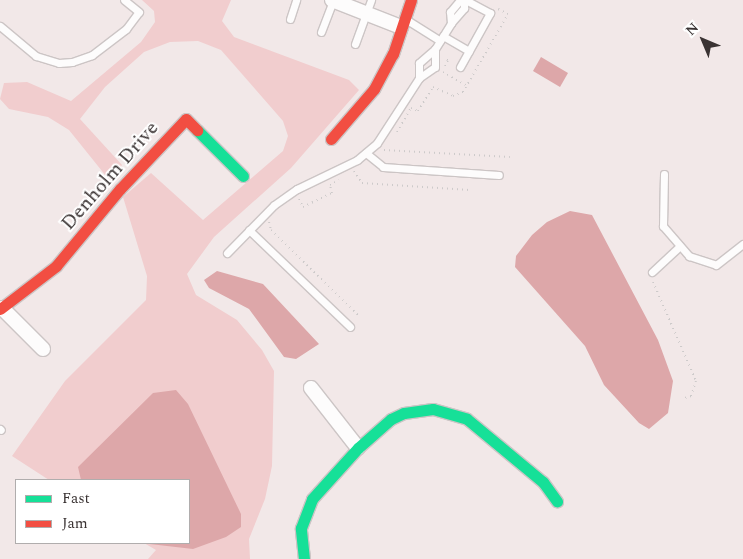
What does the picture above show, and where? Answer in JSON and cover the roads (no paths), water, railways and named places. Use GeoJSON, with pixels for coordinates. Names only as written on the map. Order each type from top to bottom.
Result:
{"type":"FeatureCollection","features":[{"type":"Feature","properties":{"kind":"street"},"geometry":{"type":"LineString","coordinates":[[333,0],[366,14],[402,22]]}},
{"type":"Feature","properties":{"kind":"street"},"geometry":{"type":"LineString","coordinates":[[331,139],[374,89],[393,54],[402,22],[411,0]]}},
{"type":"Feature","properties":{"kind":"street","name":"Denholm Drive"},"geometry":{"type":"LineString","coordinates":[[1,308],[56,266],[120,189],[186,119],[243,176]]}},
{"type":"Feature","properties":{"kind":"street"},"geometry":{"type":"LineString","coordinates":[[1,308],[43,349]]}},
{"type":"Feature","properties":{"kind":"street"},"geometry":{"type":"LineString","coordinates":[[310,388],[358,448]]}},
{"type":"Feature","properties":{"kind":"street"},"geometry":{"type":"LineString","coordinates":[[304,559],[301,528],[309,504],[358,448],[391,419],[404,413],[434,409],[454,413],[480,428],[543,482],[557,500]]}},
{"type":"Feature","properties":{"kind":"lane"},"geometry":{"type":"LineString","coordinates":[[0,26],[36,56],[59,63],[72,62],[92,55],[126,29],[139,12],[124,0]]}},
{"type":"Feature","properties":{"kind":"lane"},"geometry":{"type":"LineString","coordinates":[[290,19],[296,0]]}},
{"type":"Feature","properties":{"kind":"lane"},"geometry":{"type":"LineString","coordinates":[[321,32],[333,0]]}},
{"type":"Feature","properties":{"kind":"lane"},"geometry":{"type":"LineString","coordinates":[[355,44],[372,0]]}},
{"type":"Feature","properties":{"kind":"lane"},"geometry":{"type":"LineString","coordinates":[[451,22],[450,12],[460,0]]}},
{"type":"Feature","properties":{"kind":"lane"},"geometry":{"type":"LineString","coordinates":[[419,78],[419,63],[435,49],[451,22],[464,8],[465,0],[490,13],[460,68]]}},
{"type":"Feature","properties":{"kind":"lane"},"geometry":{"type":"LineString","coordinates":[[402,22],[469,51]]}},
{"type":"Feature","properties":{"kind":"lane"},"geometry":{"type":"LineString","coordinates":[[227,253],[274,205],[297,189],[334,173],[366,152],[390,126],[419,78],[434,67],[435,49]]}},
{"type":"Feature","properties":{"kind":"lane"},"geometry":{"type":"LineString","coordinates":[[366,152],[383,167],[499,175]]}},
{"type":"Feature","properties":{"kind":"lane"},"geometry":{"type":"LineString","coordinates":[[664,174],[663,226],[689,256],[716,265],[743,244]]}},
{"type":"Feature","properties":{"kind":"lane"},"geometry":{"type":"LineString","coordinates":[[249,230],[350,327]]}},
{"type":"Feature","properties":{"kind":"lane"},"geometry":{"type":"LineString","coordinates":[[652,272],[680,246]]}}]}
